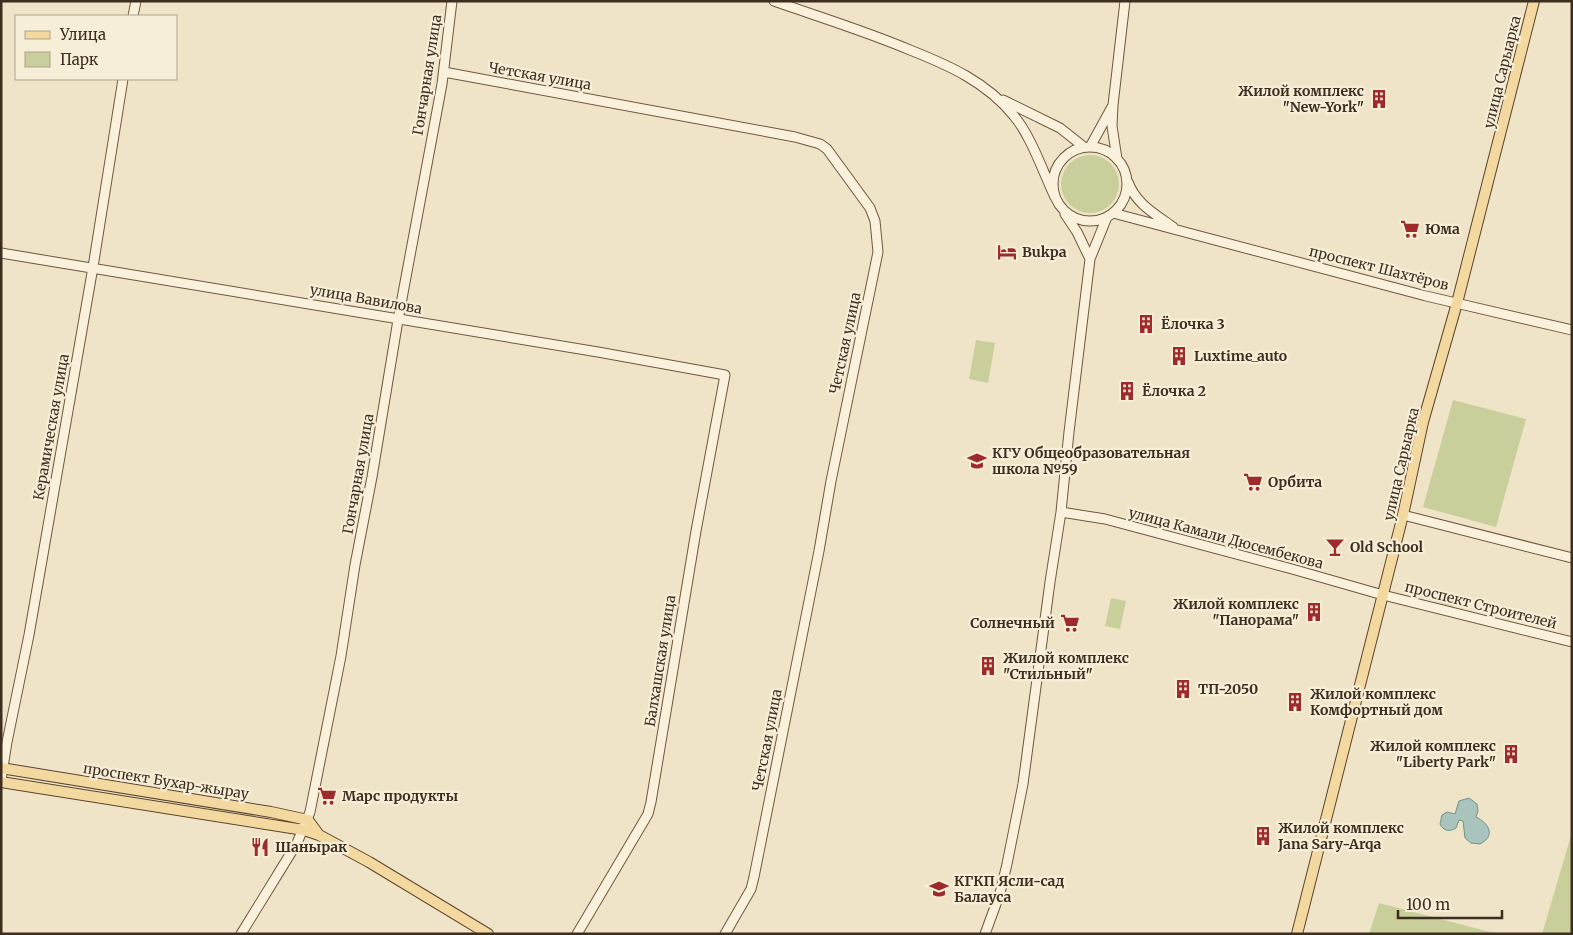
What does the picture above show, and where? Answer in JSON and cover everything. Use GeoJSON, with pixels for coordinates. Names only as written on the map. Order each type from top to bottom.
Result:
{"type":"FeatureCollection","features":[{"type":"Feature","properties":{"kind":"main road","name":"улица Сарыарка"},"geometry":{"type":"LineString","coordinates":[[1297,934],[1403,515],[1423,422],[1457,302],[1534,1]]}},
{"type":"Feature","properties":{"kind":"main road","name":"проспект Бухар-жырау"},"geometry":{"type":"LineString","coordinates":[[2,769],[271,812],[308,820],[319,835]]}},
{"type":"Feature","properties":{"kind":"main road","name":"проспект Бухар-жырау"},"geometry":{"type":"LineString","coordinates":[[1,781],[304,830],[319,835],[369,862],[488,934]]}},
{"type":"Feature","properties":{"kind":"street"},"geometry":{"type":"LineString","coordinates":[[133,15],[136,1]]}},
{"type":"Feature","properties":{"kind":"street","name":"Гончарная улица"},"geometry":{"type":"LineString","coordinates":[[241,934],[304,830],[308,820],[341,656],[398,320],[444,72],[452,1]]}},
{"type":"Feature","properties":{"kind":"street"},"geometry":{"type":"LineString","coordinates":[[774,1],[886,40],[946,65],[983,86],[998,98],[1015,117],[1026,135],[1055,197],[1077,232],[1090,259]]}},
{"type":"Feature","properties":{"kind":"street"},"geometry":{"type":"LineString","coordinates":[[1117,159],[1112,126],[1113,105],[1125,1]]}},
{"type":"Feature","properties":{"kind":"street","name":"Четская улица"},"geometry":{"type":"LineString","coordinates":[[444,72],[795,136],[820,144],[827,150],[870,208],[875,222],[878,252],[831,480],[819,551],[754,877],[751,889],[725,934]]}},
{"type":"Feature","properties":{"kind":"street","name":"Керамическая улица"},"geometry":{"type":"LineString","coordinates":[[1,781],[29,635],[93,267],[123,80]]}},
{"type":"Feature","properties":{"kind":"street"},"geometry":{"type":"LineString","coordinates":[[998,98],[1060,128],[1087,147]]}},
{"type":"Feature","properties":{"kind":"street"},"geometry":{"type":"LineString","coordinates":[[1087,147],[1113,105]]}},
{"type":"Feature","properties":{"kind":"street"},"geometry":{"type":"LineString","coordinates":[[1055,197],[1053,182],[1056,167],[1062,159],[1070,152],[1087,147],[1100,148],[1109,152],[1117,159],[1126,175],[1132,193],[1139,202],[1179,231]]}},
{"type":"Feature","properties":{"kind":"street"},"geometry":{"type":"LineString","coordinates":[[1061,208],[1070,216],[1082,221],[1095,221],[1110,215],[1120,206],[1125,196],[1127,186],[1126,175]]}},
{"type":"Feature","properties":{"kind":"street"},"geometry":{"type":"LineString","coordinates":[[985,934],[1000,893],[1023,784],[1061,512],[1090,259],[1110,215]]}},
{"type":"Feature","properties":{"kind":"street","name":"проспект Шахтёров"},"geometry":{"type":"LineString","coordinates":[[1110,215],[1572,330]]}},
{"type":"Feature","properties":{"kind":"street","name":"улица Вавилова"},"geometry":{"type":"LineString","coordinates":[[1,253],[598,352],[725,375]]}},
{"type":"Feature","properties":{"kind":"street","name":"Балхашская улица"},"geometry":{"type":"LineString","coordinates":[[577,934],[648,814],[696,531],[725,375]]}},
{"type":"Feature","properties":{"kind":"street","name":"улица Камали Дюсембекова"},"geometry":{"type":"LineString","coordinates":[[1061,512],[1105,520],[1383,595]]}},
{"type":"Feature","properties":{"kind":"street"},"geometry":{"type":"LineString","coordinates":[[1403,515],[1572,558]]}},
{"type":"Feature","properties":{"kind":"street","name":"проспект Строителей"},"geometry":{"type":"LineString","coordinates":[[1383,595],[1572,642]]}},
{"type":"Feature","properties":{"kind":"green space"},"geometry":{"type":"Polygon","coordinates":[[[1084,155],[1096,155],[1111,163],[1119,178],[1119,190],[1111,205],[1096,213],[1084,213],[1069,205],[1061,190],[1061,178],[1069,163],[1084,155]]]}},
{"type":"Feature","properties":{"kind":"green space"},"geometry":{"type":"Polygon","coordinates":[[[976,340],[995,343],[988,383],[969,379],[976,340]]]}},
{"type":"Feature","properties":{"kind":"green space"},"geometry":{"type":"Polygon","coordinates":[[[1453,400],[1526,419],[1496,527],[1423,507],[1453,400]]]}},
{"type":"Feature","properties":{"kind":"green space"},"geometry":{"type":"Polygon","coordinates":[[[1438,591],[1456,594],[1455,605],[1452,607],[1434,601],[1435,594],[1438,591]]]}},
{"type":"Feature","properties":{"kind":"green space"},"geometry":{"type":"Polygon","coordinates":[[[1111,598],[1126,601],[1120,629],[1105,626],[1111,598]]]}},
{"type":"Feature","properties":{"kind":"green space"},"geometry":{"type":"Polygon","coordinates":[[[1572,832],[1572,934],[1542,934],[1572,832]]]}},
{"type":"Feature","properties":{"kind":"green space"},"geometry":{"type":"Polygon","coordinates":[[[1379,903],[1498,934],[1369,934],[1379,903]]]}},
{"type":"Feature","properties":{"kind":"water"},"geometry":{"type":"Polygon","coordinates":[[[1469,798],[1477,804],[1478,811],[1476,817],[1489,830],[1488,837],[1480,844],[1471,843],[1465,838],[1463,821],[1459,820],[1456,828],[1451,830],[1445,829],[1440,824],[1442,815],[1447,812],[1455,814],[1459,801],[1469,798]]]}},
{"type":"Feature","properties":{"kind":"place","name":"Жилой комплекс \"New-York\""},"geometry":{"type":"Point","coordinates":[1379,99]}},
{"type":"Feature","properties":{"kind":"place","name":"Юма"},"geometry":{"type":"Point","coordinates":[1410,229]}},
{"type":"Feature","properties":{"kind":"place","name":"Bukpa"},"geometry":{"type":"Point","coordinates":[1007,252]}},
{"type":"Feature","properties":{"kind":"place","name":"Ёлочка 3"},"geometry":{"type":"Point","coordinates":[1146,324]}},
{"type":"Feature","properties":{"kind":"place","name":"Luxtime_auto"},"geometry":{"type":"Point","coordinates":[1179,356]}},
{"type":"Feature","properties":{"kind":"place","name":"Ёлочка 2"},"geometry":{"type":"Point","coordinates":[1127,391]}},
{"type":"Feature","properties":{"kind":"place","name":"КГУ Общеобразовательная школа №59"},"geometry":{"type":"Point","coordinates":[977,461]}},
{"type":"Feature","properties":{"kind":"place","name":"Орбита"},"geometry":{"type":"Point","coordinates":[1253,482]}},
{"type":"Feature","properties":{"kind":"place","name":"Old School"},"geometry":{"type":"Point","coordinates":[1335,547]}},
{"type":"Feature","properties":{"kind":"place","name":"Жилой комплекс \"Панорама\""},"geometry":{"type":"Point","coordinates":[1314,612]}},
{"type":"Feature","properties":{"kind":"place","name":"Солнечный"},"geometry":{"type":"Point","coordinates":[1070,623]}},
{"type":"Feature","properties":{"kind":"place","name":"Жилой комплекс \"Стильный\""},"geometry":{"type":"Point","coordinates":[988,666]}},
{"type":"Feature","properties":{"kind":"place","name":"ТП-2050"},"geometry":{"type":"Point","coordinates":[1183,689]}},
{"type":"Feature","properties":{"kind":"place","name":"Жилой комплекс Комфортный дом"},"geometry":{"type":"Point","coordinates":[1295,702]}},
{"type":"Feature","properties":{"kind":"place","name":"Жилой комплекс \"Liberty Park\""},"geometry":{"type":"Point","coordinates":[1511,754]}},
{"type":"Feature","properties":{"kind":"place","name":"Марс продукты"},"geometry":{"type":"Point","coordinates":[327,796]}},
{"type":"Feature","properties":{"kind":"place","name":"Жилой комплекс Jana Sary-Arqa"},"geometry":{"type":"Point","coordinates":[1263,836]}},
{"type":"Feature","properties":{"kind":"place","name":"Шанырак"},"geometry":{"type":"Point","coordinates":[260,847]}},
{"type":"Feature","properties":{"kind":"place","name":"КГКП Ясли-сад Балауса"},"geometry":{"type":"Point","coordinates":[939,889]}}]}
